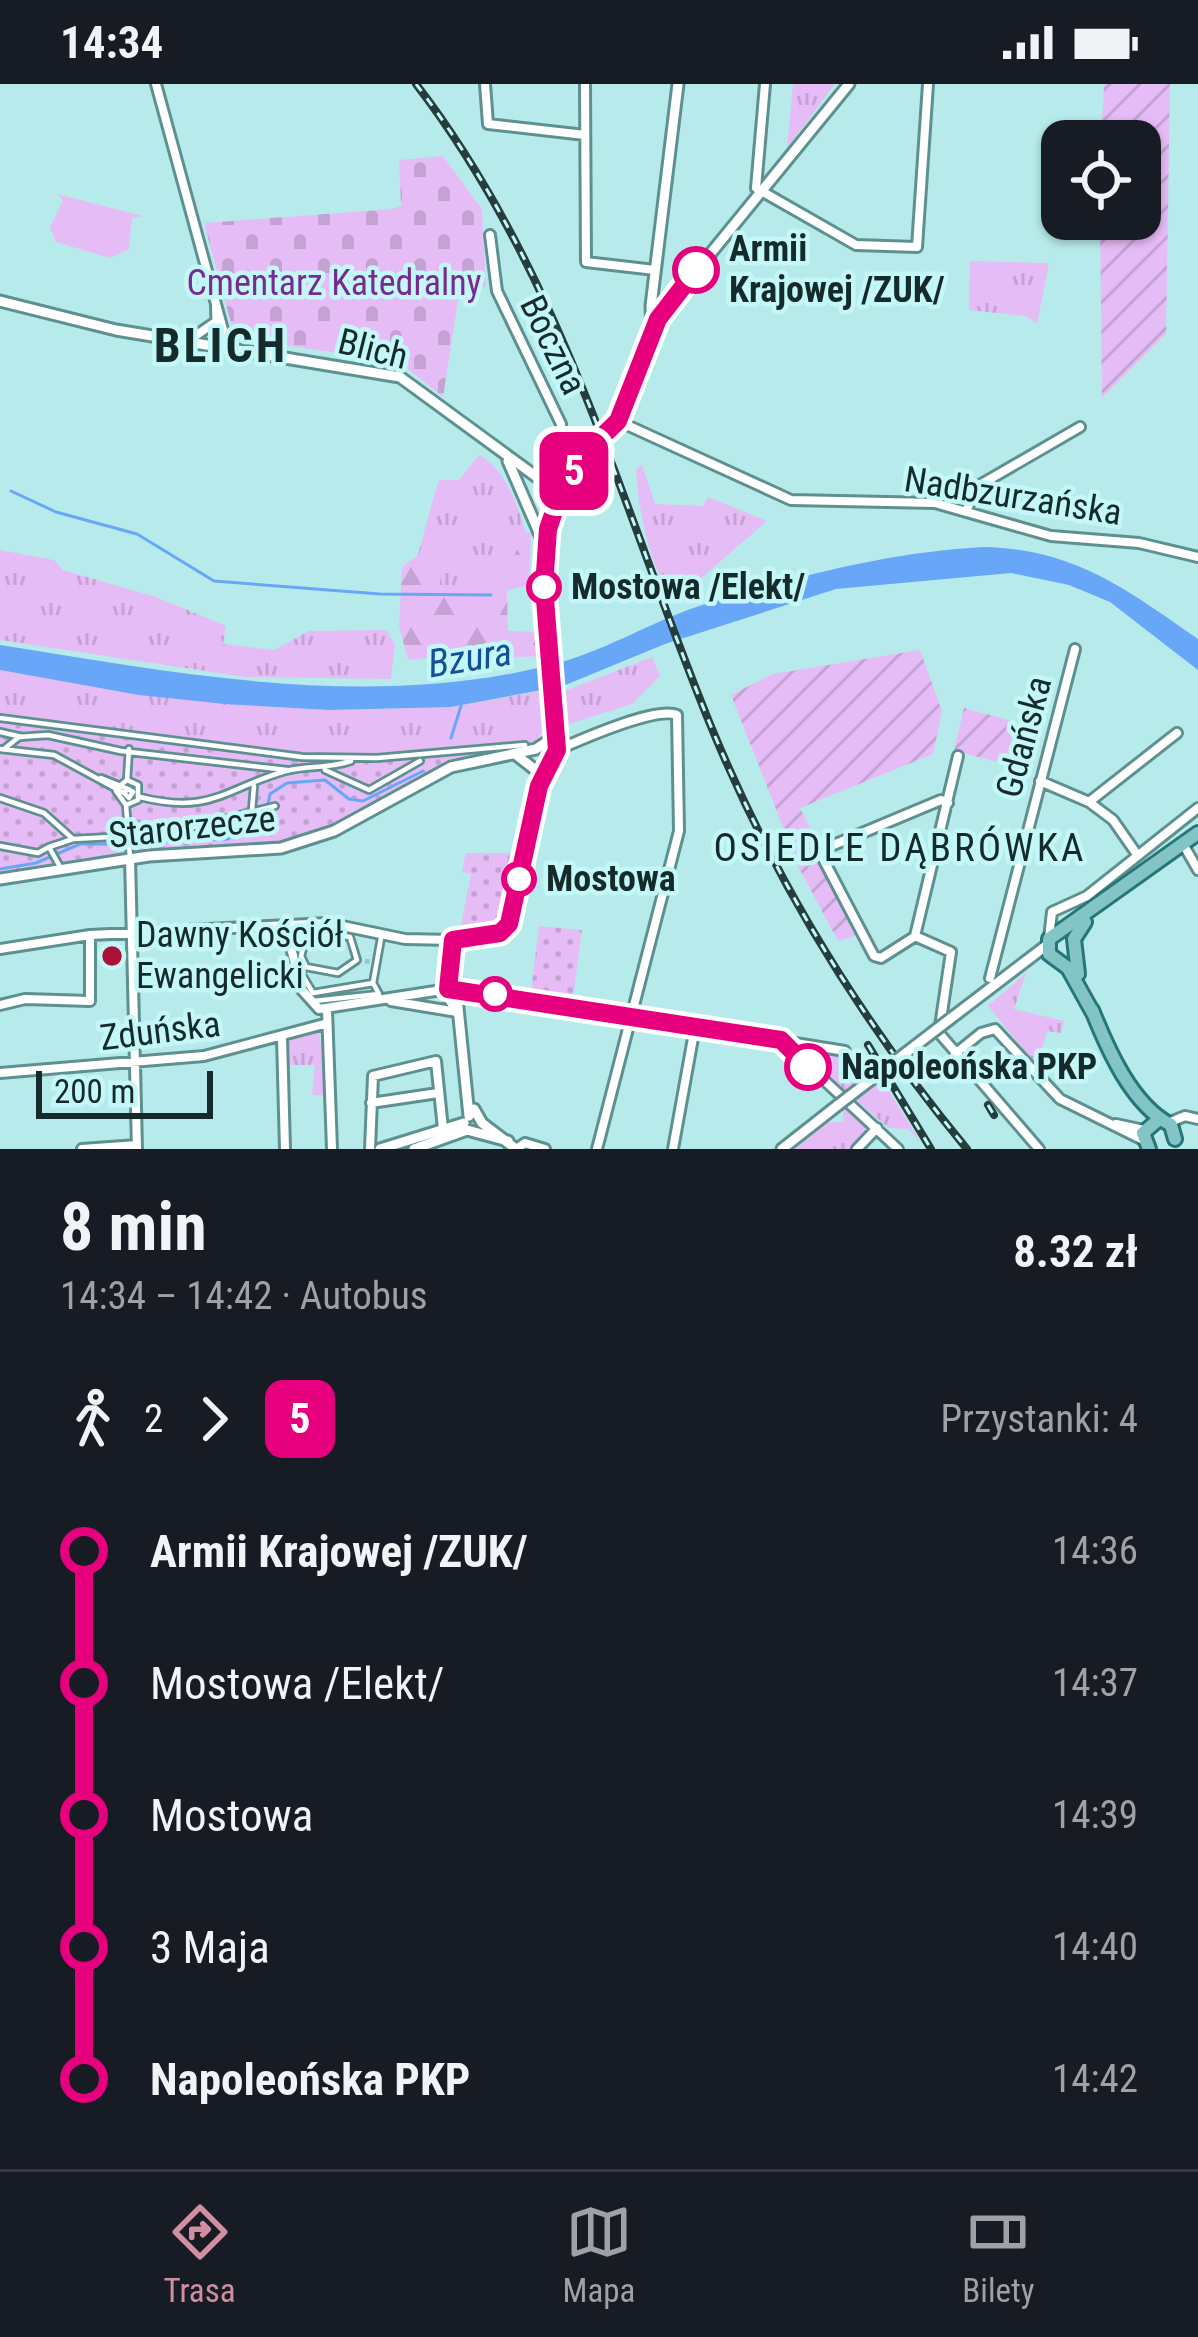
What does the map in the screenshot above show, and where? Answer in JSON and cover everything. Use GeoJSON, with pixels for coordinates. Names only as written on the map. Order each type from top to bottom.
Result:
{"type":"FeatureCollection","features":[{"type":"Feature","properties":{"kind":"main road"},"geometry":{"type":"LineString","coordinates":[[1188,1149],[1160,1136],[1060,945],[1093,912],[1198,833]]}},
{"type":"Feature","properties":{"kind":"street"},"geometry":{"type":"LineString","coordinates":[[157,84],[216,298],[222,347]]}},
{"type":"Feature","properties":{"kind":"street"},"geometry":{"type":"LineString","coordinates":[[484,84],[488,124],[585,135]]}},
{"type":"Feature","properties":{"kind":"street"},"geometry":{"type":"LineString","coordinates":[[585,84],[586,262],[655,270]]}},
{"type":"Feature","properties":{"kind":"street"},"geometry":{"type":"LineString","coordinates":[[652,332],[678,84]]}},
{"type":"Feature","properties":{"kind":"street"},"geometry":{"type":"LineString","coordinates":[[765,84],[753,184],[856,244],[921,247],[928,84]]}},
{"type":"Feature","properties":{"kind":"street"},"geometry":{"type":"LineString","coordinates":[[0,949],[90,935],[286,929],[328,923],[354,934],[379,994],[327,1010],[308,1000],[302,945],[306,933],[321,928],[354,934],[412,940],[453,940],[500,933],[509,924],[554,721],[545,544],[560,494],[589,447],[618,421],[652,332],[671,301],[844,87]]}},
{"type":"Feature","properties":{"kind":"street","name":"Boczna"},"geometry":{"type":"LineString","coordinates":[[490,235],[496,291],[557,414],[565,473],[570,476]]}},
{"type":"Feature","properties":{"kind":"street"},"geometry":{"type":"LineString","coordinates":[[216,298],[215,322],[222,347]]}},
{"type":"Feature","properties":{"kind":"street","name":"Blich"},"geometry":{"type":"LineString","coordinates":[[0,301],[187,341],[400,377],[514,465],[560,494]]}},
{"type":"Feature","properties":{"kind":"street"},"geometry":{"type":"LineString","coordinates":[[187,341],[215,322]]}},
{"type":"Feature","properties":{"kind":"street","name":"Nadbzurzańska"},"geometry":{"type":"LineString","coordinates":[[618,421],[790,500],[928,502],[1051,536],[1139,543],[1198,557]]}},
{"type":"Feature","properties":{"kind":"street"},"geometry":{"type":"LineString","coordinates":[[966,511],[978,486],[1080,427]]}},
{"type":"Feature","properties":{"kind":"street"},"geometry":{"type":"LineString","coordinates":[[514,465],[545,544]]}},
{"type":"Feature","properties":{"kind":"street","name":"Gdańska"},"geometry":{"type":"LineString","coordinates":[[990,978],[1075,649]]}},
{"type":"Feature","properties":{"kind":"street"},"geometry":{"type":"LineString","coordinates":[[549,749],[668,712],[677,716],[679,831],[597,1149]]}},
{"type":"Feature","properties":{"kind":"street"},"geometry":{"type":"LineString","coordinates":[[0,718],[246,753],[356,758],[525,745]]}},
{"type":"Feature","properties":{"kind":"street"},"geometry":{"type":"LineString","coordinates":[[0,733],[48,735],[129,751],[287,770],[325,770],[356,758]]}},
{"type":"Feature","properties":{"kind":"street"},"geometry":{"type":"LineString","coordinates":[[1089,802],[1177,733]]}},
{"type":"Feature","properties":{"kind":"street"},"geometry":{"type":"LineString","coordinates":[[2,749],[22,736]]}},
{"type":"Feature","properties":{"kind":"street"},"geometry":{"type":"LineString","coordinates":[[2,749],[54,755],[133,794],[192,803],[254,786],[287,770]]}},
{"type":"Feature","properties":{"kind":"street","name":"Starorzecze"},"geometry":{"type":"LineString","coordinates":[[0,879],[130,858],[280,848],[334,832],[451,767],[549,749]]}},
{"type":"Feature","properties":{"kind":"street"},"geometry":{"type":"LineString","coordinates":[[127,780],[129,751]]}},
{"type":"Feature","properties":{"kind":"street"},"geometry":{"type":"LineString","coordinates":[[515,754],[542,775]]}},
{"type":"Feature","properties":{"kind":"street"},"geometry":{"type":"LineString","coordinates":[[948,803],[941,800],[819,851],[874,956],[881,958],[915,936],[948,803],[958,756]]}},
{"type":"Feature","properties":{"kind":"street"},"geometry":{"type":"LineString","coordinates":[[325,770],[369,790],[420,761]]}},
{"type":"Feature","properties":{"kind":"street"},"geometry":{"type":"LineString","coordinates":[[414,767],[435,771]]}},
{"type":"Feature","properties":{"kind":"street"},"geometry":{"type":"LineString","coordinates":[[117,787],[127,780]]}},
{"type":"Feature","properties":{"kind":"street"},"geometry":{"type":"LineString","coordinates":[[126,805],[138,785],[127,780]]}},
{"type":"Feature","properties":{"kind":"street"},"geometry":{"type":"LineString","coordinates":[[1040,781],[1089,802],[1112,820],[1136,854]]}},
{"type":"Feature","properties":{"kind":"street"},"geometry":{"type":"LineString","coordinates":[[252,810],[254,786]]}},
{"type":"Feature","properties":{"kind":"street"},"geometry":{"type":"LineString","coordinates":[[82,1149],[137,1147],[130,836],[126,805],[117,787]]}},
{"type":"Feature","properties":{"kind":"street"},"geometry":{"type":"LineString","coordinates":[[0,798],[44,813],[73,839]]}},
{"type":"Feature","properties":{"kind":"street"},"geometry":{"type":"LineString","coordinates":[[128,826],[172,832],[270,806]]}},
{"type":"Feature","properties":{"kind":"street"},"geometry":{"type":"LineString","coordinates":[[782,1149],[1021,965],[1060,945],[1057,910],[1087,896],[1198,808]]}},
{"type":"Feature","properties":{"kind":"street"},"geometry":{"type":"LineString","coordinates":[[0,845],[38,853],[73,839],[130,836]]}},
{"type":"Feature","properties":{"kind":"street"},"geometry":{"type":"LineString","coordinates":[[1183,844],[1198,870]]}},
{"type":"Feature","properties":{"kind":"street"},"geometry":{"type":"LineString","coordinates":[[52,851],[59,865]]}},
{"type":"Feature","properties":{"kind":"street"},"geometry":{"type":"LineString","coordinates":[[286,929],[308,991],[317,1002],[452,988],[845,1051]]}},
{"type":"Feature","properties":{"kind":"street"},"geometry":{"type":"LineString","coordinates":[[0,1005],[25,998],[90,1001],[90,935]]}},
{"type":"Feature","properties":{"kind":"street"},"geometry":{"type":"LineString","coordinates":[[915,936],[951,952],[938,1030],[1039,1149]]}},
{"type":"Feature","properties":{"kind":"street"},"geometry":{"type":"LineString","coordinates":[[304,969],[338,973],[368,961],[381,938]]}},
{"type":"Feature","properties":{"kind":"street"},"geometry":{"type":"LineString","coordinates":[[453,940],[452,988],[447,999],[457,1012],[473,1123]]}},
{"type":"Feature","properties":{"kind":"street"},"geometry":{"type":"LineString","coordinates":[[293,944],[302,945]]}},
{"type":"Feature","properties":{"kind":"street"},"geometry":{"type":"LineString","coordinates":[[334,1000],[338,973]]}},
{"type":"Feature","properties":{"kind":"street"},"geometry":{"type":"LineString","coordinates":[[308,991],[373,983]]}},
{"type":"Feature","properties":{"kind":"street"},"geometry":{"type":"LineString","coordinates":[[320,993],[322,984]]}},
{"type":"Feature","properties":{"kind":"street"},"geometry":{"type":"LineString","coordinates":[[356,987],[369,998],[457,1012]]}},
{"type":"Feature","properties":{"kind":"street"},"geometry":{"type":"LineString","coordinates":[[327,1010],[332,1149]]}},
{"type":"Feature","properties":{"kind":"street","name":"Zduńska"},"geometry":{"type":"LineString","coordinates":[[0,1073],[204,1056],[324,1024]]}},
{"type":"Feature","properties":{"kind":"street"},"geometry":{"type":"LineString","coordinates":[[673,1149],[694,1027]]}},
{"type":"Feature","properties":{"kind":"street"},"geometry":{"type":"LineString","coordinates":[[956,1054],[981,1033],[995,1029],[1060,1099],[1112,1123],[1160,1136],[1196,1119]]}},
{"type":"Feature","properties":{"kind":"street"},"geometry":{"type":"LineString","coordinates":[[282,1038],[285,1149]]}},
{"type":"Feature","properties":{"kind":"street"},"geometry":{"type":"LineString","coordinates":[[781,1040],[898,1149]]}},
{"type":"Feature","properties":{"kind":"street"},"geometry":{"type":"LineString","coordinates":[[370,1149],[373,1076],[436,1061],[442,1129]]}},
{"type":"Feature","properties":{"kind":"street"},"geometry":{"type":"LineString","coordinates":[[371,1103],[438,1093]]}},
{"type":"Feature","properties":{"kind":"street"},"geometry":{"type":"LineString","coordinates":[[414,1149],[473,1123]]}},
{"type":"Feature","properties":{"kind":"street"},"geometry":{"type":"LineString","coordinates":[[380,1149],[473,1123],[513,1146],[525,1143],[545,1149]]}},
{"type":"Feature","properties":{"kind":"street"},"geometry":{"type":"LineString","coordinates":[[857,1149],[877,1128]]}},
{"type":"Feature","properties":{"kind":"green space"},"geometry":{"type":"Polygon","coordinates":[[[793,84],[835,84],[787,148],[793,84]]]}},
{"type":"Feature","properties":{"kind":"green space"},"geometry":{"type":"Polygon","coordinates":[[[1104,84],[1170,84],[1166,334],[1102,398],[1100,240],[1161,240],[1161,120],[1102,120],[1104,84]]]}},
{"type":"Feature","properties":{"kind":"green space","name":"Cmentarz Katedralny"},"geometry":{"type":"Polygon","coordinates":[[[443,156],[482,209],[486,287],[460,288],[443,397],[408,369],[407,363],[235,338],[204,223],[393,209],[401,205],[399,160],[443,156]]]}},
{"type":"Feature","properties":{"kind":"green space"},"geometry":{"type":"Polygon","coordinates":[[[57,194],[143,216],[132,218],[129,249],[110,258],[56,242],[50,227],[63,201],[57,194]]]}},
{"type":"Feature","properties":{"kind":"green space"},"geometry":{"type":"Polygon","coordinates":[[[970,261],[1049,263],[1037,324],[1026,316],[969,310],[970,261]]]}},
{"type":"Feature","properties":{"kind":"green space"},"geometry":{"type":"Polygon","coordinates":[[[479,455],[503,478],[526,533],[492,596],[441,594],[438,563],[418,555],[437,485],[439,480],[459,480],[479,455]]]}},
{"type":"Feature","properties":{"kind":"green space"},"geometry":{"type":"Polygon","coordinates":[[[642,465],[655,504],[703,506],[708,497],[767,521],[674,602],[647,538],[636,469],[642,465]]]}},
{"type":"Feature","properties":{"kind":"green space"},"geometry":{"type":"Polygon","coordinates":[[[526,533],[531,533],[529,585],[507,590],[508,631],[539,632],[542,656],[493,658],[471,666],[464,654],[408,660],[399,626],[402,567],[418,555],[438,562],[441,594],[492,596],[526,533]]]}},
{"type":"Feature","properties":{"kind":"green space"},"geometry":{"type":"Polygon","coordinates":[[[0,550],[54,560],[63,570],[156,597],[226,626],[223,644],[274,650],[309,631],[386,630],[395,644],[391,679],[245,677],[0,640],[0,550]]]}},
{"type":"Feature","properties":{"kind":"green space"},"geometry":{"type":"Polygon","coordinates":[[[920,650],[942,711],[933,754],[800,808],[818,844],[813,849],[858,935],[838,941],[799,868],[731,695],[773,674],[920,650]]]}},
{"type":"Feature","properties":{"kind":"green space"},"geometry":{"type":"Polygon","coordinates":[[[652,657],[660,676],[632,704],[566,725],[562,692],[652,657]]]}},
{"type":"Feature","properties":{"kind":"green space"},"geometry":{"type":"Polygon","coordinates":[[[0,670],[193,700],[329,710],[451,707],[546,690],[549,720],[536,741],[370,754],[284,752],[0,714],[0,670]]]}},
{"type":"Feature","properties":{"kind":"green space"},"geometry":{"type":"Polygon","coordinates":[[[964,708],[1016,722],[1006,764],[954,751],[964,708]]]}},
{"type":"Feature","properties":{"kind":"green space"},"geometry":{"type":"Polygon","coordinates":[[[0,714],[284,752],[370,754],[536,741],[450,762],[328,828],[277,843],[131,853],[0,872],[0,714]]]}},
{"type":"Feature","properties":{"kind":"green space"},"geometry":{"type":"Polygon","coordinates":[[[466,853],[516,853],[497,927],[460,931],[471,874],[462,872],[466,853]]]}},
{"type":"Feature","properties":{"kind":"green space"},"geometry":{"type":"Polygon","coordinates":[[[539,926],[582,930],[573,997],[531,991],[539,926]]]}},
{"type":"Feature","properties":{"kind":"green space"},"geometry":{"type":"Polygon","coordinates":[[[1026,973],[1014,1009],[1064,1021],[1061,1033],[1047,1031],[1037,1066],[988,1006],[1026,973]]]}},
{"type":"Feature","properties":{"kind":"green space"},"geometry":{"type":"Polygon","coordinates":[[[319,1031],[327,1095],[312,1095],[315,1065],[284,1065],[285,1042],[319,1031]]]}},
{"type":"Feature","properties":{"kind":"green space"},"geometry":{"type":"Polygon","coordinates":[[[798,1051],[870,1060],[920,1141],[908,1129],[889,1128],[798,1051]]]}},
{"type":"Feature","properties":{"kind":"green space"},"geometry":{"type":"Polygon","coordinates":[[[825,1088],[869,1128],[854,1149],[795,1149],[828,1122],[844,1122],[843,1111],[825,1088]]]}},
{"type":"Feature","properties":{"kind":"water"},"geometry":{"type":"Polygon","coordinates":[[[984,547],[1046,555],[1123,588],[1198,639],[1198,670],[1110,602],[1069,585],[1011,573],[836,589],[665,644],[563,686],[451,707],[329,710],[225,704],[139,695],[0,670],[0,645],[279,683],[419,685],[489,677],[577,657],[690,609],[776,584],[879,560],[984,547]]]}},
{"type":"Feature","properties":{"kind":"waterway"},"geometry":{"type":"LineString","coordinates":[[11,491],[56,512],[137,534],[214,581],[380,594],[491,595]]}},
{"type":"Feature","properties":{"kind":"waterway"},"geometry":{"type":"LineString","coordinates":[[451,738],[461,706]]}},
{"type":"Feature","properties":{"kind":"waterway"},"geometry":{"type":"LineString","coordinates":[[135,843],[228,839],[241,828],[264,822],[270,794],[287,783],[325,780],[349,799],[363,801],[423,771]]}},
{"type":"Feature","properties":{"kind":"waterway"},"geometry":{"type":"LineString","coordinates":[[0,869],[36,863],[80,844],[124,844]]}},
{"type":"Feature","properties":{"kind":"tunnel"},"geometry":{"type":"LineString","coordinates":[[365,961],[371,962]]}},
{"type":"Feature","properties":{"kind":"railway"},"geometry":{"type":"LineString","coordinates":[[416,84],[467,157],[550,312],[710,724],[762,837],[856,999],[967,1149]]}},
{"type":"Feature","properties":{"kind":"railway"},"geometry":{"type":"LineString","coordinates":[[868,1045],[931,1149]]}},
{"type":"Feature","properties":{"kind":"railway"},"geometry":{"type":"LineString","coordinates":[[988,1105],[994,1115]]}},
{"type":"Feature","properties":{"kind":"bus line","name":"5"},"geometry":{"type":"LineString","coordinates":[[696,270],[658,319],[618,421],[589,447],[554,509],[543,578],[557,750],[542,775],[509,924],[500,933],[453,940],[448,989],[472,989],[781,1040],[808,1067]]}},
{"type":"Feature","properties":{"kind":"place","name":"Armii Krajowej /ZUK/"},"geometry":{"type":"Point","coordinates":[696,270]}},
{"type":"Feature","properties":{"kind":"place","name":"Mostowa /Elekt/"},"geometry":{"type":"Point","coordinates":[544,587]}},
{"type":"Feature","properties":{"kind":"place","name":"Mostowa"},"geometry":{"type":"Point","coordinates":[519,879]}},
{"type":"Feature","properties":{"kind":"place","name":"Dawny Kościół Ewangelicki"},"geometry":{"type":"Point","coordinates":[112,956]}},
{"type":"Feature","properties":{"kind":"place","name":"Napoleońska PKP"},"geometry":{"type":"Point","coordinates":[808,1067]}},
{"type":"Feature","properties":{"kind":"district","name":"BLICH"},"geometry":{"type":"Point","coordinates":[221,345]}},
{"type":"Feature","properties":{"kind":"district","name":"OSIEDLE DĄBRÓWKA"},"geometry":{"type":"Point","coordinates":[900,848]}},
{"type":"Feature","properties":{"kind":"water label","name":"Bzura"},"geometry":{"type":"Point","coordinates":[470,658]}}]}
